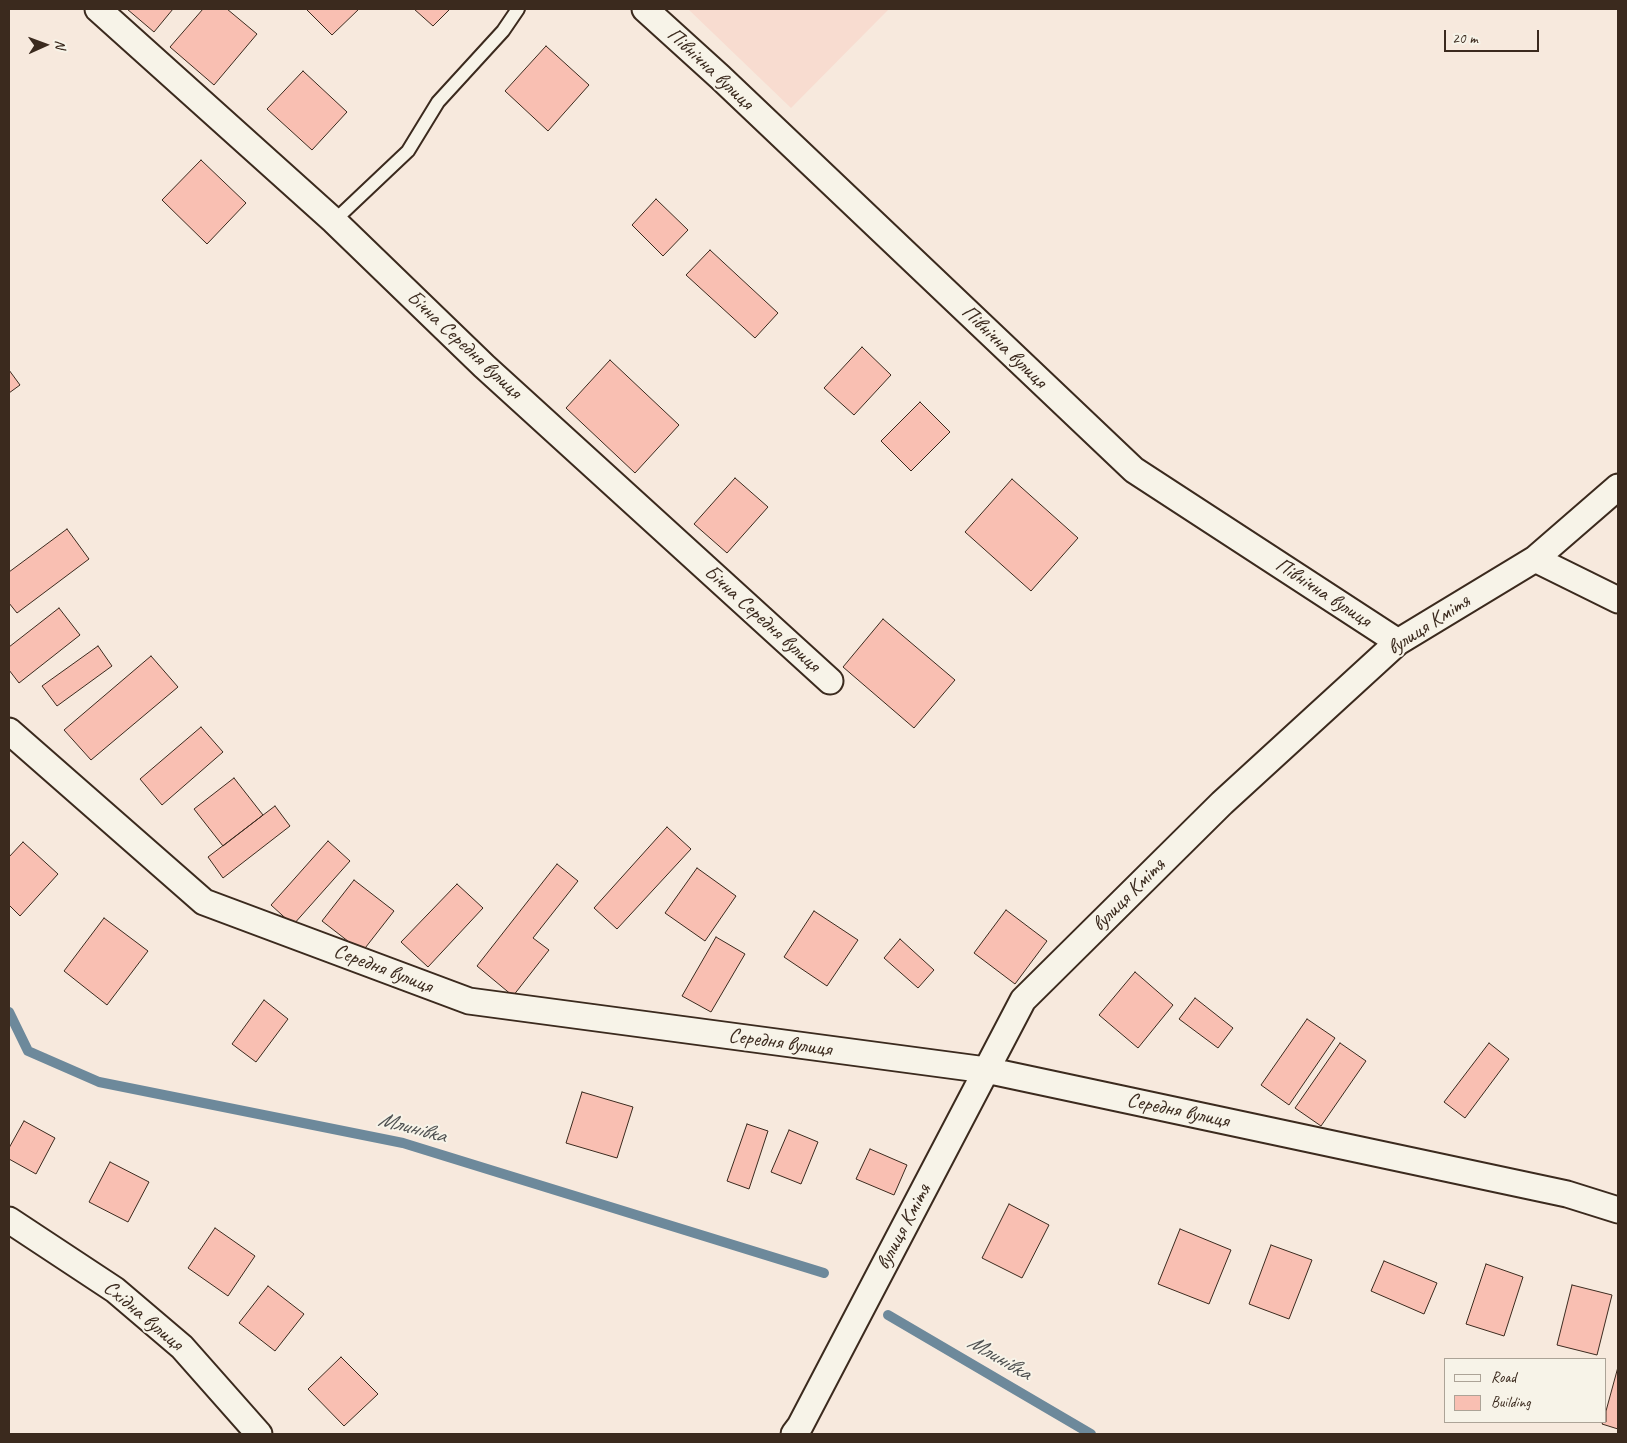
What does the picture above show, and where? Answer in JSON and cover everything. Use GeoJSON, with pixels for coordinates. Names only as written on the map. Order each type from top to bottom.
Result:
{"type":"FeatureCollection","features":[{"type":"Feature","properties":{"kind":"street","name":"Бічна Середня вулиця"},"geometry":{"type":"LineString","coordinates":[[98,9],[334,221],[484,366],[830,681]]}},
{"type":"Feature","properties":{"kind":"street","name":"Північна вулиця"},"geometry":{"type":"LineString","coordinates":[[644,9],[720,78],[1134,470],[1398,642]]}},
{"type":"Feature","properties":{"kind":"street","name":"вулиця Кмітя"},"geometry":{"type":"LineString","coordinates":[[794,1434],[805,1418],[1023,1000],[1222,803],[1398,642],[1535,559],[1618,486]]}},
{"type":"Feature","properties":{"kind":"street"},"geometry":{"type":"LineString","coordinates":[[1535,559],[1618,600]]}},
{"type":"Feature","properties":{"kind":"street","name":"Середня вулиця"},"geometry":{"type":"LineString","coordinates":[[9,731],[204,902],[469,1001],[986,1070],[1567,1194],[1618,1210]]}},
{"type":"Feature","properties":{"kind":"street","name":"Східна вулиця"},"geometry":{"type":"LineString","coordinates":[[9,1220],[115,1290],[182,1347],[259,1434]]}},
{"type":"Feature","properties":{"kind":"lane"},"geometry":{"type":"LineString","coordinates":[[334,221],[408,151],[438,102],[503,31],[518,9]]}},
{"type":"Feature","properties":{"kind":"shaded area"},"geometry":{"type":"Polygon","coordinates":[[[688,9],[889,9],[791,108],[688,9]]]}},
{"type":"Feature","properties":{"kind":"building"},"geometry":{"type":"Polygon","coordinates":[[[127,9],[173,9],[154,32],[127,9]]]}},
{"type":"Feature","properties":{"kind":"building"},"geometry":{"type":"Polygon","coordinates":[[[203,9],[227,9],[257,34],[214,85],[170,47],[203,9]]]}},
{"type":"Feature","properties":{"kind":"building"},"geometry":{"type":"Polygon","coordinates":[[[306,9],[359,9],[332,35],[306,9]]]}},
{"type":"Feature","properties":{"kind":"building"},"geometry":{"type":"Polygon","coordinates":[[[414,9],[450,9],[433,26],[414,9]]]}},
{"type":"Feature","properties":{"kind":"building"},"geometry":{"type":"Polygon","coordinates":[[[546,46],[589,85],[548,131],[505,91],[546,46]]]}},
{"type":"Feature","properties":{"kind":"building"},"geometry":{"type":"Polygon","coordinates":[[[303,71],[347,112],[312,150],[267,109],[303,71]]]}},
{"type":"Feature","properties":{"kind":"building"},"geometry":{"type":"Polygon","coordinates":[[[201,160],[246,203],[207,244],[162,200],[201,160]]]}},
{"type":"Feature","properties":{"kind":"building"},"geometry":{"type":"Polygon","coordinates":[[[656,199],[688,230],[663,256],[632,225],[656,199]]]}},
{"type":"Feature","properties":{"kind":"building"},"geometry":{"type":"Polygon","coordinates":[[[710,250],[778,313],[755,338],[686,275],[710,250]]]}},
{"type":"Feature","properties":{"kind":"building"},"geometry":{"type":"Polygon","coordinates":[[[862,347],[891,375],[854,415],[824,388],[862,347]]]}},
{"type":"Feature","properties":{"kind":"building"},"geometry":{"type":"Polygon","coordinates":[[[610,360],[679,425],[635,473],[566,408],[610,360]]]}},
{"type":"Feature","properties":{"kind":"building"},"geometry":{"type":"Polygon","coordinates":[[[9,370],[20,385],[9,393],[9,370]]]}},
{"type":"Feature","properties":{"kind":"building"},"geometry":{"type":"Polygon","coordinates":[[[920,402],[950,432],[911,471],[881,441],[920,402]]]}},
{"type":"Feature","properties":{"kind":"building"},"geometry":{"type":"Polygon","coordinates":[[[735,478],[768,507],[727,553],[694,524],[735,478]]]}},
{"type":"Feature","properties":{"kind":"building"},"geometry":{"type":"Polygon","coordinates":[[[1012,479],[1078,538],[1031,591],[965,532],[1012,479]]]}},
{"type":"Feature","properties":{"kind":"building"},"geometry":{"type":"Polygon","coordinates":[[[67,529],[89,559],[17,613],[9,603],[9,572],[67,529]]]}},
{"type":"Feature","properties":{"kind":"building"},"geometry":{"type":"Polygon","coordinates":[[[59,608],[80,635],[19,683],[9,670],[9,647],[59,608]]]}},
{"type":"Feature","properties":{"kind":"building"},"geometry":{"type":"Polygon","coordinates":[[[883,619],[955,680],[914,728],[843,667],[883,619]]]}},
{"type":"Feature","properties":{"kind":"building"},"geometry":{"type":"Polygon","coordinates":[[[98,646],[112,666],[57,706],[42,686],[98,646]]]}},
{"type":"Feature","properties":{"kind":"building"},"geometry":{"type":"Polygon","coordinates":[[[151,656],[178,687],[91,760],[64,730],[151,656]]]}},
{"type":"Feature","properties":{"kind":"building"},"geometry":{"type":"Polygon","coordinates":[[[201,727],[223,752],[162,805],[140,779],[201,727]]]}},
{"type":"Feature","properties":{"kind":"building"},"geometry":{"type":"Polygon","coordinates":[[[234,778],[263,815],[223,846],[194,809],[234,778]]]}},
{"type":"Feature","properties":{"kind":"building"},"geometry":{"type":"Polygon","coordinates":[[[275,806],[290,826],[223,878],[208,857],[275,806]]]}},
{"type":"Feature","properties":{"kind":"building"},"geometry":{"type":"Polygon","coordinates":[[[667,827],[691,849],[617,929],[594,908],[667,827]]]}},
{"type":"Feature","properties":{"kind":"building"},"geometry":{"type":"Polygon","coordinates":[[[328,841],[350,861],[293,925],[271,905],[328,841]]]}},
{"type":"Feature","properties":{"kind":"building"},"geometry":{"type":"Polygon","coordinates":[[[23,842],[58,874],[20,916],[9,905],[9,857],[23,842]]]}},
{"type":"Feature","properties":{"kind":"building"},"geometry":{"type":"Polygon","coordinates":[[[557,864],[578,881],[533,938],[549,950],[513,996],[477,966],[557,864]]]}},
{"type":"Feature","properties":{"kind":"building"},"geometry":{"type":"Polygon","coordinates":[[[697,868],[736,896],[705,941],[665,913],[697,868]]]}},
{"type":"Feature","properties":{"kind":"building"},"geometry":{"type":"Polygon","coordinates":[[[354,880],[394,911],[362,952],[322,921],[354,880]]]}},
{"type":"Feature","properties":{"kind":"building"},"geometry":{"type":"Polygon","coordinates":[[[457,884],[483,908],[428,967],[401,942],[457,884]]]}},
{"type":"Feature","properties":{"kind":"building"},"geometry":{"type":"Polygon","coordinates":[[[1006,910],[1047,941],[1015,984],[974,953],[1006,910]]]}},
{"type":"Feature","properties":{"kind":"building"},"geometry":{"type":"Polygon","coordinates":[[[814,911],[858,940],[827,986],[784,957],[814,911]]]}},
{"type":"Feature","properties":{"kind":"building"},"geometry":{"type":"Polygon","coordinates":[[[104,918],[148,951],[107,1005],[64,971],[104,918]]]}},
{"type":"Feature","properties":{"kind":"building"},"geometry":{"type":"Polygon","coordinates":[[[716,937],[745,954],[711,1012],[682,996],[716,937]]]}},
{"type":"Feature","properties":{"kind":"building"},"geometry":{"type":"Polygon","coordinates":[[[900,939],[934,970],[918,988],[884,958],[900,939]]]}},
{"type":"Feature","properties":{"kind":"building"},"geometry":{"type":"Polygon","coordinates":[[[1135,972],[1173,1005],[1138,1048],[1099,1015],[1135,972]]]}},
{"type":"Feature","properties":{"kind":"building"},"geometry":{"type":"Polygon","coordinates":[[[1195,998],[1233,1028],[1218,1048],[1179,1019],[1195,998]]]}},
{"type":"Feature","properties":{"kind":"building"},"geometry":{"type":"Polygon","coordinates":[[[264,1000],[288,1019],[256,1062],[232,1044],[264,1000]]]}},
{"type":"Feature","properties":{"kind":"building"},"geometry":{"type":"Polygon","coordinates":[[[1307,1019],[1335,1038],[1289,1105],[1261,1085],[1307,1019]]]}},
{"type":"Feature","properties":{"kind":"building"},"geometry":{"type":"Polygon","coordinates":[[[1340,1043],[1366,1061],[1321,1126],[1295,1108],[1340,1043]]]}},
{"type":"Feature","properties":{"kind":"building"},"geometry":{"type":"Polygon","coordinates":[[[1489,1043],[1509,1059],[1465,1118],[1444,1102],[1489,1043]]]}},
{"type":"Feature","properties":{"kind":"building"},"geometry":{"type":"Polygon","coordinates":[[[582,1092],[633,1107],[617,1158],[566,1143],[582,1092]]]}},
{"type":"Feature","properties":{"kind":"building"},"geometry":{"type":"Polygon","coordinates":[[[24,1121],[55,1138],[36,1174],[9,1159],[9,1148],[24,1121]]]}},
{"type":"Feature","properties":{"kind":"building"},"geometry":{"type":"Polygon","coordinates":[[[747,1124],[768,1131],[749,1189],[727,1181],[747,1124]]]}},
{"type":"Feature","properties":{"kind":"building"},"geometry":{"type":"Polygon","coordinates":[[[789,1130],[818,1142],[801,1184],[771,1172],[789,1130]]]}},
{"type":"Feature","properties":{"kind":"building"},"geometry":{"type":"Polygon","coordinates":[[[870,1149],[907,1165],[894,1195],[856,1179],[870,1149]]]}},
{"type":"Feature","properties":{"kind":"building"},"geometry":{"type":"Polygon","coordinates":[[[110,1162],[149,1182],[128,1222],[89,1202],[110,1162]]]}},
{"type":"Feature","properties":{"kind":"building"},"geometry":{"type":"Polygon","coordinates":[[[1009,1204],[1049,1225],[1022,1278],[982,1258],[1009,1204]]]}},
{"type":"Feature","properties":{"kind":"building"},"geometry":{"type":"Polygon","coordinates":[[[215,1228],[255,1256],[228,1296],[188,1268],[215,1228]]]}},
{"type":"Feature","properties":{"kind":"building"},"geometry":{"type":"Polygon","coordinates":[[[1180,1229],[1231,1250],[1209,1304],[1158,1284],[1180,1229]]]}},
{"type":"Feature","properties":{"kind":"building"},"geometry":{"type":"Polygon","coordinates":[[[1271,1245],[1312,1260],[1289,1319],[1249,1304],[1271,1245]]]}},
{"type":"Feature","properties":{"kind":"building"},"geometry":{"type":"Polygon","coordinates":[[[1384,1261],[1437,1283],[1424,1314],[1371,1291],[1384,1261]]]}},
{"type":"Feature","properties":{"kind":"building"},"geometry":{"type":"Polygon","coordinates":[[[1486,1264],[1523,1277],[1504,1336],[1466,1324],[1486,1264]]]}},
{"type":"Feature","properties":{"kind":"building"},"geometry":{"type":"Polygon","coordinates":[[[1572,1285],[1612,1295],[1597,1355],[1557,1345],[1572,1285]]]}},
{"type":"Feature","properties":{"kind":"building"},"geometry":{"type":"Polygon","coordinates":[[[268,1286],[304,1314],[275,1351],[239,1323],[268,1286]]]}},
{"type":"Feature","properties":{"kind":"building"},"geometry":{"type":"Polygon","coordinates":[[[341,1357],[378,1394],[344,1426],[308,1389],[341,1357]]]}},
{"type":"Feature","properties":{"kind":"building"},"geometry":{"type":"Polygon","coordinates":[[[1618,1367],[1618,1429],[1602,1424],[1607,1423],[1607,1407],[1618,1367]]]}},
{"type":"Feature","properties":{"kind":"waterway","name":"Млинівка"},"geometry":{"type":"LineString","coordinates":[[9,1012],[28,1051],[99,1082],[403,1143],[824,1273]]}},
{"type":"Feature","properties":{"kind":"waterway","name":"Млинівка"},"geometry":{"type":"LineString","coordinates":[[888,1315],[1091,1434]]}}]}
